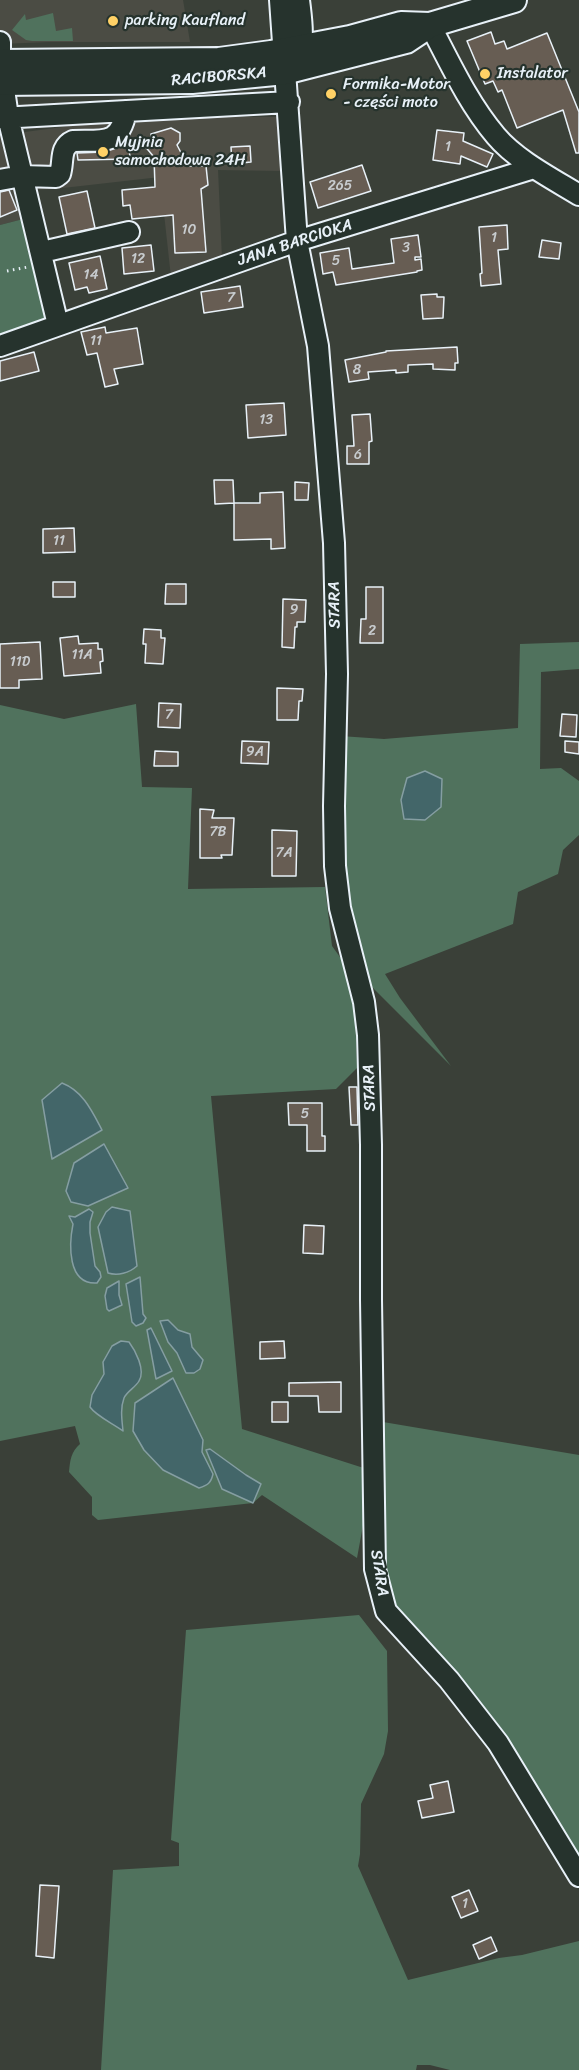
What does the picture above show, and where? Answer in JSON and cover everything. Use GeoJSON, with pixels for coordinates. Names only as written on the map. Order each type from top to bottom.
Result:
{"type":"FeatureCollection","features":[{"type":"Feature","properties":{"kind":"main road","name":"RACIBORSKA"},"geometry":{"type":"LineString","coordinates":[[1,72],[219,60],[254,55],[290,56],[406,41],[430,25],[513,0]]}},
{"type":"Feature","properties":{"kind":"main road","name":"RACIBORSKA"},"geometry":{"type":"LineString","coordinates":[[1,72],[192,81],[401,24],[430,25]]}},
{"type":"Feature","properties":{"kind":"street","name":"STARA"},"geometry":{"type":"LineString","coordinates":[[280,0],[294,13],[289,102],[297,241],[318,346],[334,543],[337,674],[335,866],[340,908],[364,1002],[368,1035],[375,1561],[386,1611],[449,1680],[498,1743],[579,1876]]}},
{"type":"Feature","properties":{"kind":"street"},"geometry":{"type":"LineString","coordinates":[[294,13],[316,31],[350,38]]}},
{"type":"Feature","properties":{"kind":"street","name":"RACIBORSKA"},"geometry":{"type":"LineString","coordinates":[[254,55],[271,40],[294,13]]}},
{"type":"Feature","properties":{"kind":"street"},"geometry":{"type":"LineString","coordinates":[[430,25],[473,105],[497,138],[534,168],[579,195]]}},
{"type":"Feature","properties":{"kind":"street"},"geometry":{"type":"LineString","coordinates":[[0,42],[4,118],[42,252],[58,325]]}},
{"type":"Feature","properties":{"kind":"street"},"geometry":{"type":"LineString","coordinates":[[4,118],[289,102]]}},
{"type":"Feature","properties":{"kind":"street"},"geometry":{"type":"LineString","coordinates":[[0,180],[22,176],[56,177],[60,174],[63,151],[68,143],[116,136],[123,127],[126,111]]}},
{"type":"Feature","properties":{"kind":"street","name":"JANA BARCIOKA"},"geometry":{"type":"LineString","coordinates":[[0,346],[297,241],[534,168]]}},
{"type":"Feature","properties":{"kind":"street"},"geometry":{"type":"LineString","coordinates":[[42,252],[129,232]]}},
{"type":"Feature","properties":{"kind":"shaded area"},"geometry":{"type":"Polygon","coordinates":[[[0,0],[183,0],[190,42],[0,44],[0,0]]]}},
{"type":"Feature","properties":{"kind":"shaded area"},"geometry":{"type":"Polygon","coordinates":[[[139,117],[285,117],[283,171],[218,170],[222,259],[171,277],[160,177],[54,189],[21,190],[27,218],[0,225],[0,131],[25,132],[139,117]]]}},
{"type":"Feature","properties":{"kind":"green space"},"geometry":{"type":"Polygon","coordinates":[[[53,13],[56,31],[72,28],[73,41],[26,40],[12,30],[25,14],[26,20],[53,13]]]}},
{"type":"Feature","properties":{"kind":"green space"},"geometry":{"type":"Polygon","coordinates":[[[27,218],[45,321],[0,337],[0,225],[27,218]]]}},
{"type":"Feature","properties":{"kind":"green space"},"geometry":{"type":"Polygon","coordinates":[[[579,642],[579,669],[541,672],[540,769],[561,768],[579,781],[579,835],[563,850],[558,874],[518,892],[513,924],[385,974],[400,998],[451,1066],[368,983],[346,909],[340,736],[384,739],[518,728],[520,644],[579,642]]]}},
{"type":"Feature","properties":{"kind":"green space"},"geometry":{"type":"Polygon","coordinates":[[[136,704],[142,787],[192,788],[188,889],[325,887],[332,946],[345,964],[355,1010],[357,1068],[336,1089],[211,1096],[242,1429],[373,1471],[357,1558],[262,1495],[253,1503],[98,1520],[92,1515],[92,1497],[69,1472],[72,1457],[80,1444],[75,1426],[0,1441],[0,705],[64,719],[136,704]]]}},
{"type":"Feature","properties":{"kind":"green space"},"geometry":{"type":"Polygon","coordinates":[[[383,1422],[579,1455],[579,1860],[550,1807],[512,1751],[394,1607],[375,1553],[383,1422]]]}},
{"type":"Feature","properties":{"kind":"green space"},"geometry":{"type":"Polygon","coordinates":[[[359,1615],[387,1651],[388,1731],[384,1754],[361,1804],[358,1866],[408,1980],[579,1941],[579,2070],[450,2070],[430,2065],[417,2065],[416,2070],[101,2070],[113,1870],[179,1866],[179,1843],[171,1840],[186,1630],[359,1615]]]}},
{"type":"Feature","properties":{"kind":"water"},"geometry":{"type":"Polygon","coordinates":[[[425,771],[442,779],[441,807],[425,820],[404,819],[401,800],[407,778],[425,771]]]}},
{"type":"Feature","properties":{"kind":"water"},"geometry":{"type":"Polygon","coordinates":[[[62,1083],[81,1096],[102,1130],[52,1159],[42,1100],[62,1083]]]}},
{"type":"Feature","properties":{"kind":"water"},"geometry":{"type":"Polygon","coordinates":[[[104,1144],[128,1188],[88,1206],[71,1202],[66,1191],[74,1163],[104,1144]]]}},
{"type":"Feature","properties":{"kind":"water"},"geometry":{"type":"Polygon","coordinates":[[[112,1207],[130,1211],[137,1266],[119,1274],[108,1273],[98,1227],[106,1212],[112,1207]]]}},
{"type":"Feature","properties":{"kind":"water"},"geometry":{"type":"Polygon","coordinates":[[[89,1209],[93,1212],[90,1233],[95,1266],[101,1277],[97,1283],[87,1282],[80,1277],[72,1262],[73,1224],[69,1216],[75,1217],[89,1209]]]}},
{"type":"Feature","properties":{"kind":"water"},"geometry":{"type":"Polygon","coordinates":[[[140,1277],[143,1314],[146,1318],[143,1323],[136,1326],[132,1322],[126,1284],[140,1277]]]}},
{"type":"Feature","properties":{"kind":"water"},"geometry":{"type":"Polygon","coordinates":[[[119,1281],[122,1305],[109,1311],[105,1296],[107,1288],[119,1281]]]}},
{"type":"Feature","properties":{"kind":"water"},"geometry":{"type":"Polygon","coordinates":[[[168,1320],[178,1330],[190,1334],[192,1347],[203,1360],[200,1369],[194,1373],[186,1373],[177,1353],[168,1342],[160,1321],[168,1320]]]}},
{"type":"Feature","properties":{"kind":"water"},"geometry":{"type":"Polygon","coordinates":[[[151,1328],[172,1371],[156,1379],[147,1330],[151,1328]]]}},
{"type":"Feature","properties":{"kind":"water"},"geometry":{"type":"Polygon","coordinates":[[[121,1341],[129,1342],[139,1360],[141,1371],[139,1381],[124,1398],[123,1431],[90,1407],[92,1395],[104,1374],[103,1362],[112,1346],[121,1341]]]}},
{"type":"Feature","properties":{"kind":"water"},"geometry":{"type":"Polygon","coordinates":[[[173,1378],[203,1440],[202,1452],[213,1474],[209,1483],[199,1488],[163,1470],[144,1450],[133,1431],[135,1403],[173,1378]]]}},
{"type":"Feature","properties":{"kind":"water"},"geometry":{"type":"Polygon","coordinates":[[[210,1449],[261,1484],[253,1503],[222,1489],[206,1450],[210,1449]]]}},
{"type":"Feature","properties":{"kind":"building"},"geometry":{"type":"Polygon","coordinates":[[[491,32],[495,44],[504,41],[507,49],[547,33],[579,112],[579,153],[576,153],[563,110],[517,128],[502,90],[498,92],[493,81],[485,84],[467,41],[491,32]]]}},
{"type":"Feature","properties":{"kind":"building"},"geometry":{"type":"Polygon","coordinates":[[[171,128],[180,133],[180,141],[177,145],[188,166],[206,166],[208,185],[201,189],[206,252],[175,253],[173,215],[132,219],[130,205],[123,206],[122,190],[155,187],[154,157],[143,144],[152,144],[151,134],[171,128]]]}},
{"type":"Feature","properties":{"kind":"building"},"geometry":{"type":"Polygon","coordinates":[[[437,130],[464,133],[463,141],[493,154],[487,167],[461,156],[460,164],[433,160],[437,130]]]}},
{"type":"Feature","properties":{"kind":"building","name":"Myjnia samochodowa 24H"},"geometry":{"type":"Polygon","coordinates":[[[123,144],[129,144],[130,159],[78,160],[77,153],[104,152],[123,144]]]}},
{"type":"Feature","properties":{"kind":"building"},"geometry":{"type":"Polygon","coordinates":[[[250,146],[251,162],[232,164],[231,147],[250,146]]]}},
{"type":"Feature","properties":{"kind":"building"},"geometry":{"type":"Polygon","coordinates":[[[362,165],[371,191],[318,208],[310,182],[362,165]]]}},
{"type":"Feature","properties":{"kind":"building"},"geometry":{"type":"Polygon","coordinates":[[[9,190],[17,210],[0,217],[0,192],[9,190]]]}},
{"type":"Feature","properties":{"kind":"building"},"geometry":{"type":"Polygon","coordinates":[[[87,191],[95,228],[67,234],[59,197],[87,191]]]}},
{"type":"Feature","properties":{"kind":"building"},"geometry":{"type":"Polygon","coordinates":[[[507,225],[508,249],[498,250],[501,284],[481,286],[479,227],[507,225]]]}},
{"type":"Feature","properties":{"kind":"building"},"geometry":{"type":"Polygon","coordinates":[[[418,235],[421,257],[415,257],[415,260],[421,259],[422,270],[336,285],[333,272],[323,274],[320,253],[349,248],[352,269],[394,263],[391,239],[418,235]]]}},
{"type":"Feature","properties":{"kind":"building"},"geometry":{"type":"Polygon","coordinates":[[[542,240],[561,243],[559,259],[539,257],[542,240]]]}},
{"type":"Feature","properties":{"kind":"building"},"geometry":{"type":"Polygon","coordinates":[[[151,245],[154,271],[124,274],[122,248],[151,245]]]}},
{"type":"Feature","properties":{"kind":"building"},"geometry":{"type":"Polygon","coordinates":[[[100,256],[107,289],[89,293],[87,287],[75,290],[69,263],[100,256]]]}},
{"type":"Feature","properties":{"kind":"building"},"geometry":{"type":"Polygon","coordinates":[[[240,286],[243,307],[204,313],[201,292],[240,286]]]}},
{"type":"Feature","properties":{"kind":"building"},"geometry":{"type":"Polygon","coordinates":[[[437,294],[437,297],[444,297],[443,318],[423,319],[421,295],[437,294]]]}},
{"type":"Feature","properties":{"kind":"building"},"geometry":{"type":"Polygon","coordinates":[[[105,327],[106,333],[137,328],[143,364],[114,369],[118,384],[105,387],[97,353],[87,355],[81,332],[105,327]]]}},
{"type":"Feature","properties":{"kind":"building"},"geometry":{"type":"Polygon","coordinates":[[[457,347],[458,363],[455,363],[455,370],[433,369],[433,364],[408,365],[408,372],[396,373],[396,370],[368,372],[369,379],[349,382],[345,360],[386,351],[457,347]]]}},
{"type":"Feature","properties":{"kind":"building"},"geometry":{"type":"Polygon","coordinates":[[[34,352],[39,371],[0,381],[0,361],[34,352]]]}},
{"type":"Feature","properties":{"kind":"building"},"geometry":{"type":"Polygon","coordinates":[[[284,403],[286,435],[248,438],[246,405],[284,403]]]}},
{"type":"Feature","properties":{"kind":"building"},"geometry":{"type":"Polygon","coordinates":[[[370,414],[372,441],[369,442],[369,464],[347,464],[347,446],[354,446],[352,415],[370,414]]]}},
{"type":"Feature","properties":{"kind":"building"},"geometry":{"type":"Polygon","coordinates":[[[214,480],[233,480],[234,503],[215,504],[214,480]]]}},
{"type":"Feature","properties":{"kind":"building"},"geometry":{"type":"Polygon","coordinates":[[[295,482],[309,483],[308,500],[295,500],[295,482]]]}},
{"type":"Feature","properties":{"kind":"building"},"geometry":{"type":"Polygon","coordinates":[[[283,492],[285,548],[271,549],[271,539],[234,540],[234,503],[260,503],[260,493],[283,492]]]}},
{"type":"Feature","properties":{"kind":"building"},"geometry":{"type":"Polygon","coordinates":[[[74,528],[75,552],[43,553],[43,529],[74,528]]]}},
{"type":"Feature","properties":{"kind":"building"},"geometry":{"type":"Polygon","coordinates":[[[53,582],[75,582],[75,597],[53,597],[53,582]]]}},
{"type":"Feature","properties":{"kind":"building"},"geometry":{"type":"Polygon","coordinates":[[[166,584],[186,584],[186,604],[165,604],[166,584]]]}},
{"type":"Feature","properties":{"kind":"building"},"geometry":{"type":"Polygon","coordinates":[[[366,587],[383,587],[383,643],[360,643],[361,619],[366,619],[366,587]]]}},
{"type":"Feature","properties":{"kind":"building"},"geometry":{"type":"Polygon","coordinates":[[[283,599],[306,600],[305,622],[297,622],[294,648],[282,647],[283,599]]]}},
{"type":"Feature","properties":{"kind":"building"},"geometry":{"type":"Polygon","coordinates":[[[144,629],[161,630],[161,638],[165,638],[163,664],[145,663],[144,629]]]}},
{"type":"Feature","properties":{"kind":"building"},"geometry":{"type":"Polygon","coordinates":[[[78,636],[79,644],[98,643],[98,649],[102,649],[101,673],[64,676],[60,638],[78,636]]]}},
{"type":"Feature","properties":{"kind":"building"},"geometry":{"type":"Polygon","coordinates":[[[40,642],[42,679],[19,680],[19,688],[0,688],[0,644],[40,642]]]}},
{"type":"Feature","properties":{"kind":"building"},"geometry":{"type":"Polygon","coordinates":[[[277,688],[303,689],[302,701],[299,701],[298,720],[277,720],[277,688]]]}},
{"type":"Feature","properties":{"kind":"building"},"geometry":{"type":"Polygon","coordinates":[[[159,703],[181,704],[180,728],[158,727],[159,703]]]}},
{"type":"Feature","properties":{"kind":"building"},"geometry":{"type":"Polygon","coordinates":[[[562,714],[577,715],[576,737],[560,736],[562,714]]]}},
{"type":"Feature","properties":{"kind":"building"},"geometry":{"type":"Polygon","coordinates":[[[242,741],[269,742],[268,764],[241,763],[242,741]]]}},
{"type":"Feature","properties":{"kind":"building"},"geometry":{"type":"Polygon","coordinates":[[[565,741],[579,742],[579,754],[565,752],[565,741]]]}},
{"type":"Feature","properties":{"kind":"building"},"geometry":{"type":"Polygon","coordinates":[[[155,751],[178,752],[178,766],[154,766],[155,751]]]}},
{"type":"Feature","properties":{"kind":"building"},"geometry":{"type":"Polygon","coordinates":[[[200,809],[214,810],[212,818],[234,818],[232,855],[221,855],[222,858],[200,858],[200,809]]]}},
{"type":"Feature","properties":{"kind":"building"},"geometry":{"type":"Polygon","coordinates":[[[272,830],[297,831],[296,876],[272,876],[272,830]]]}},
{"type":"Feature","properties":{"kind":"building"},"geometry":{"type":"Polygon","coordinates":[[[349,1087],[357,1087],[358,1125],[351,1125],[349,1087]]]}},
{"type":"Feature","properties":{"kind":"building"},"geometry":{"type":"Polygon","coordinates":[[[288,1103],[322,1103],[322,1136],[325,1136],[325,1151],[307,1151],[307,1125],[289,1125],[288,1103]]]}},
{"type":"Feature","properties":{"kind":"building"},"geometry":{"type":"Polygon","coordinates":[[[304,1225],[324,1226],[323,1254],[303,1253],[304,1225]]]}},
{"type":"Feature","properties":{"kind":"building"},"geometry":{"type":"Polygon","coordinates":[[[284,1341],[285,1358],[260,1359],[260,1342],[284,1341]]]}},
{"type":"Feature","properties":{"kind":"building"},"geometry":{"type":"Polygon","coordinates":[[[341,1382],[341,1412],[319,1412],[318,1396],[289,1396],[289,1383],[341,1382]]]}},
{"type":"Feature","properties":{"kind":"building"},"geometry":{"type":"Polygon","coordinates":[[[272,1402],[288,1402],[288,1422],[272,1422],[272,1402]]]}},
{"type":"Feature","properties":{"kind":"building"},"geometry":{"type":"Polygon","coordinates":[[[448,1781],[454,1812],[422,1818],[418,1801],[433,1798],[430,1785],[448,1781]]]}},
{"type":"Feature","properties":{"kind":"building"},"geometry":{"type":"Polygon","coordinates":[[[40,1885],[59,1886],[54,1958],[36,1956],[40,1885]]]}},
{"type":"Feature","properties":{"kind":"building"},"geometry":{"type":"Polygon","coordinates":[[[469,1890],[478,1911],[461,1918],[452,1897],[469,1890]]]}},
{"type":"Feature","properties":{"kind":"building"},"geometry":{"type":"Polygon","coordinates":[[[491,1937],[497,1951],[479,1959],[473,1945],[491,1937]]]}},
{"type":"Feature","properties":{"kind":"place","name":"parking Kaufland"},"geometry":{"type":"Point","coordinates":[113,21]}},
{"type":"Feature","properties":{"kind":"place","name":"Instalator"},"geometry":{"type":"Point","coordinates":[485,74]}},
{"type":"Feature","properties":{"kind":"place","name":"Formika-Motor - części moto"},"geometry":{"type":"Point","coordinates":[331,94]}},
{"type":"Feature","properties":{"kind":"place","name":"Myjnia samochodowa 24H"},"geometry":{"type":"Point","coordinates":[103,152]}}]}
